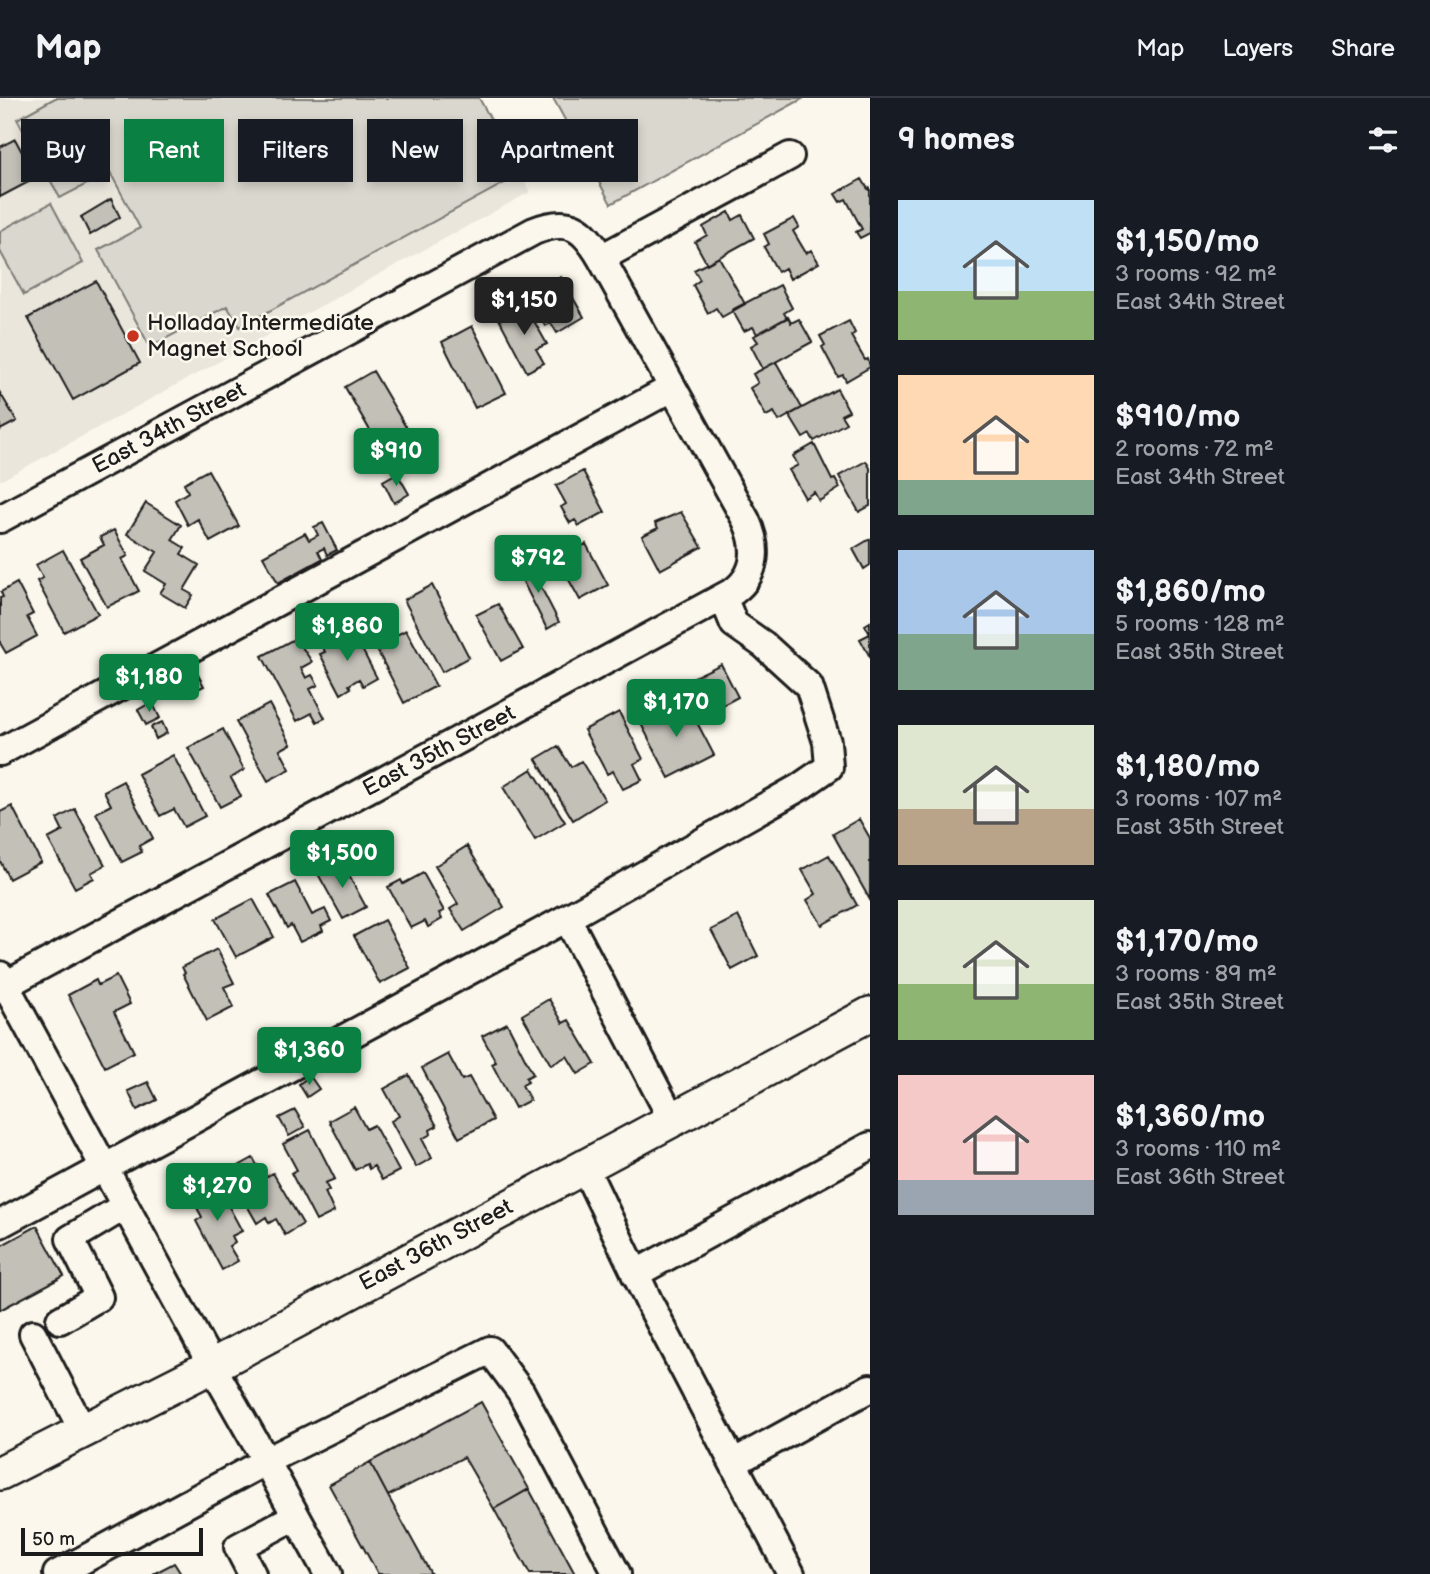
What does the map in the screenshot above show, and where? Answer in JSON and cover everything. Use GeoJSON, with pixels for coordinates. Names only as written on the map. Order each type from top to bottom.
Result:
{"type":"FeatureCollection","features":[{"type":"Feature","properties":{"kind":"main road","name":"East 36th Street"},"geometry":{"type":"LineString","coordinates":[[0,1473],[212,1366],[870,1014]]}},
{"type":"Feature","properties":{"kind":"street"},"geometry":{"type":"LineString","coordinates":[[0,752],[673,388],[601,258],[790,156]]}},
{"type":"Feature","properties":{"kind":"street","name":"East 34th Street"},"geometry":{"type":"LineString","coordinates":[[0,519],[534,231],[562,223],[580,230],[588,237],[601,258]]}},
{"type":"Feature","properties":{"kind":"street","name":"East 35th Street"},"geometry":{"type":"LineString","coordinates":[[2,983],[741,586],[752,570],[754,561],[752,533],[673,388]]}},
{"type":"Feature","properties":{"kind":"street"},"geometry":{"type":"LineString","coordinates":[[0,1224],[567,918],[800,788],[829,767],[827,742],[809,686],[764,645],[734,624],[723,597]]}},
{"type":"Feature","properties":{"kind":"street"},"geometry":{"type":"LineString","coordinates":[[567,918],[673,1119]]}},
{"type":"Feature","properties":{"kind":"street"},"geometry":{"type":"LineString","coordinates":[[2,983],[328,1574]]}},
{"type":"Feature","properties":{"kind":"street"},"geometry":{"type":"LineString","coordinates":[[635,1274],[870,1146]]}},
{"type":"Feature","properties":{"kind":"street"},"geometry":{"type":"LineString","coordinates":[[584,1166],[635,1274],[791,1574]]}},
{"type":"Feature","properties":{"kind":"street"},"geometry":{"type":"LineString","coordinates":[[60,1320],[99,1297],[70,1239],[125,1206]]}},
{"type":"Feature","properties":{"kind":"street"},"geometry":{"type":"LineString","coordinates":[[33,1334],[83,1431]]}},
{"type":"Feature","properties":{"kind":"street"},"geometry":{"type":"LineString","coordinates":[[57,1574],[266,1461],[490,1350],[521,1392],[617,1574]]}},
{"type":"Feature","properties":{"kind":"street"},"geometry":{"type":"LineString","coordinates":[[733,1463],[870,1388]]}},
{"type":"Feature","properties":{"kind":"street"},"geometry":{"type":"LineString","coordinates":[[252,1574],[238,1547],[296,1516]]}},
{"type":"Feature","properties":{"kind":"shaded area","name":"Holladay Intermediate Magnet School"},"geometry":{"type":"Polygon","coordinates":[[[0,98],[479,98],[490,119],[477,119],[477,182],[525,182],[530,192],[0,481],[0,98]]]}},
{"type":"Feature","properties":{"kind":"shaded area"},"geometry":{"type":"Polygon","coordinates":[[[55,98],[479,98],[491,119],[477,119],[477,182],[506,182],[240,327],[227,306],[150,347],[98,250],[140,228],[110,172],[110,119],[21,119],[21,126],[17,119],[55,98]]]}},
{"type":"Feature","properties":{"kind":"shaded area"},"geometry":{"type":"Polygon","coordinates":[[[553,98],[804,98],[611,204],[599,182],[638,182],[638,119],[564,119],[553,98]]]}},
{"type":"Feature","properties":{"kind":"shaded area"},"geometry":{"type":"Polygon","coordinates":[[[51,182],[91,182],[60,198],[51,182]]]}},
{"type":"Feature","properties":{"kind":"shaded area"},"geometry":{"type":"Polygon","coordinates":[[[51,203],[83,263],[24,295],[0,251],[0,231],[51,203]]]}},
{"type":"Feature","properties":{"kind":"building"},"geometry":{"type":"Polygon","coordinates":[[[15,139],[21,150],[21,182],[28,182],[0,197],[0,147],[15,139]]]}},
{"type":"Feature","properties":{"kind":"building"},"geometry":{"type":"Polygon","coordinates":[[[862,179],[868,189],[870,188],[870,233],[860,238],[856,232],[862,229],[846,199],[840,202],[835,194],[862,179]]]}},
{"type":"Feature","properties":{"kind":"building"},"geometry":{"type":"Polygon","coordinates":[[[111,199],[120,217],[90,235],[81,217],[111,199]]]}},
{"type":"Feature","properties":{"kind":"building"},"geometry":{"type":"Polygon","coordinates":[[[729,212],[733,220],[742,215],[754,238],[707,264],[695,242],[707,235],[703,227],[729,212]]]}},
{"type":"Feature","properties":{"kind":"building"},"geometry":{"type":"Polygon","coordinates":[[[794,218],[799,227],[793,231],[806,253],[811,250],[819,263],[790,279],[785,268],[778,272],[764,247],[769,244],[764,234],[794,218]]]}},
{"type":"Feature","properties":{"kind":"building"},"geometry":{"type":"Polygon","coordinates":[[[719,257],[745,304],[722,317],[716,308],[708,313],[693,285],[700,280],[694,270],[719,257]]]}},
{"type":"Feature","properties":{"kind":"building"},"geometry":{"type":"Polygon","coordinates":[[[561,277],[584,317],[557,333],[551,323],[545,326],[528,296],[561,277]]]}},
{"type":"Feature","properties":{"kind":"building"},"geometry":{"type":"Polygon","coordinates":[[[96,281],[140,363],[73,400],[28,318],[96,281]]]}},
{"type":"Feature","properties":{"kind":"building"},"geometry":{"type":"Polygon","coordinates":[[[780,285],[792,308],[784,313],[787,318],[757,334],[753,327],[744,331],[732,310],[780,285]]]}},
{"type":"Feature","properties":{"kind":"building"},"geometry":{"type":"Polygon","coordinates":[[[525,305],[547,344],[536,349],[544,363],[527,372],[499,319],[525,305]]]}},
{"type":"Feature","properties":{"kind":"building"},"geometry":{"type":"Polygon","coordinates":[[[788,317],[791,323],[799,319],[812,342],[763,369],[751,346],[758,342],[754,336],[788,317]]]}},
{"type":"Feature","properties":{"kind":"building"},"geometry":{"type":"Polygon","coordinates":[[[849,321],[855,333],[851,336],[865,360],[868,359],[870,367],[846,381],[843,375],[838,377],[822,347],[825,345],[820,336],[849,321]]]}},
{"type":"Feature","properties":{"kind":"building"},"geometry":{"type":"Polygon","coordinates":[[[472,326],[506,393],[475,408],[442,342],[472,326]]]}},
{"type":"Feature","properties":{"kind":"building"},"geometry":{"type":"Polygon","coordinates":[[[776,362],[802,408],[779,421],[774,412],[766,416],[750,388],[758,383],[753,374],[776,362]]]}},
{"type":"Feature","properties":{"kind":"building"},"geometry":{"type":"Polygon","coordinates":[[[373,371],[407,429],[379,446],[345,387],[373,371]]]}},
{"type":"Feature","properties":{"kind":"building"},"geometry":{"type":"Polygon","coordinates":[[[837,389],[849,411],[841,415],[846,423],[814,441],[810,434],[803,438],[789,415],[837,389]]]}},
{"type":"Feature","properties":{"kind":"building"},"geometry":{"type":"Polygon","coordinates":[[[0,393],[17,421],[0,430],[0,393]]]}},
{"type":"Feature","properties":{"kind":"building"},"geometry":{"type":"Polygon","coordinates":[[[814,444],[832,480],[835,479],[840,488],[819,501],[814,492],[805,498],[789,470],[798,465],[793,456],[814,444]]]}},
{"type":"Feature","properties":{"kind":"building"},"geometry":{"type":"Polygon","coordinates":[[[866,461],[870,468],[870,506],[859,512],[839,476],[866,461]]]}},
{"type":"Feature","properties":{"kind":"building"},"geometry":{"type":"Polygon","coordinates":[[[208,470],[239,526],[210,542],[198,519],[188,525],[175,500],[188,492],[184,483],[208,470]]]}},
{"type":"Feature","properties":{"kind":"building"},"geometry":{"type":"Polygon","coordinates":[[[583,471],[605,512],[579,526],[575,520],[570,523],[561,507],[566,504],[556,486],[583,471]]]}},
{"type":"Feature","properties":{"kind":"building"},"geometry":{"type":"Polygon","coordinates":[[[397,473],[409,494],[394,503],[383,481],[397,473]]]}},
{"type":"Feature","properties":{"kind":"building"},"geometry":{"type":"Polygon","coordinates":[[[146,503],[181,525],[172,540],[185,548],[181,554],[199,565],[184,590],[193,595],[185,608],[160,593],[166,584],[145,571],[157,552],[127,534],[146,503]]]}},
{"type":"Feature","properties":{"kind":"building"},"geometry":{"type":"Polygon","coordinates":[[[681,512],[702,547],[660,570],[642,536],[658,528],[655,523],[681,512]]]}},
{"type":"Feature","properties":{"kind":"building"},"geometry":{"type":"Polygon","coordinates":[[[323,523],[337,550],[327,555],[324,548],[318,551],[322,559],[278,583],[263,556],[305,533],[309,540],[318,535],[314,527],[323,523]]]}},
{"type":"Feature","properties":{"kind":"building"},"geometry":{"type":"Polygon","coordinates":[[[114,530],[128,556],[122,559],[139,591],[107,607],[80,558],[104,545],[100,537],[114,530]]]}},
{"type":"Feature","properties":{"kind":"building"},"geometry":{"type":"Polygon","coordinates":[[[870,539],[870,565],[864,569],[853,549],[870,539]]]}},
{"type":"Feature","properties":{"kind":"building"},"geometry":{"type":"Polygon","coordinates":[[[586,544],[608,585],[580,600],[558,560],[586,544]]]}},
{"type":"Feature","properties":{"kind":"building"},"geometry":{"type":"Polygon","coordinates":[[[63,550],[98,614],[64,632],[37,581],[43,578],[36,565],[63,550]]]}},
{"type":"Feature","properties":{"kind":"building"},"geometry":{"type":"Polygon","coordinates":[[[528,562],[559,622],[547,629],[516,568],[528,562]]]}},
{"type":"Feature","properties":{"kind":"building"},"geometry":{"type":"Polygon","coordinates":[[[17,583],[33,614],[27,617],[37,636],[6,653],[0,643],[0,598],[3,597],[1,592],[17,583]]]}},
{"type":"Feature","properties":{"kind":"building"},"geometry":{"type":"Polygon","coordinates":[[[432,585],[469,657],[442,672],[404,600],[432,585]]]}},
{"type":"Feature","properties":{"kind":"building"},"geometry":{"type":"Polygon","coordinates":[[[498,604],[523,649],[501,661],[476,615],[498,604]]]}},
{"type":"Feature","properties":{"kind":"building"},"geometry":{"type":"Polygon","coordinates":[[[406,630],[436,686],[404,703],[375,646],[406,630]]]}},
{"type":"Feature","properties":{"kind":"building"},"geometry":{"type":"Polygon","coordinates":[[[346,634],[349,639],[355,636],[377,678],[363,686],[359,679],[341,694],[320,654],[325,652],[322,645],[346,634]]]}},
{"type":"Feature","properties":{"kind":"building"},"geometry":{"type":"Polygon","coordinates":[[[870,634],[870,657],[860,639],[870,634]]]}},
{"type":"Feature","properties":{"kind":"building"},"geometry":{"type":"Polygon","coordinates":[[[296,638],[312,662],[301,668],[306,678],[312,675],[318,685],[310,689],[325,718],[317,722],[312,713],[297,721],[262,656],[296,638]]]}},
{"type":"Feature","properties":{"kind":"building"},"geometry":{"type":"Polygon","coordinates":[[[721,664],[738,697],[704,715],[688,680],[721,664]]]}},
{"type":"Feature","properties":{"kind":"building"},"geometry":{"type":"Polygon","coordinates":[[[197,673],[204,686],[194,691],[187,678],[197,673]]]}},
{"type":"Feature","properties":{"kind":"building"},"geometry":{"type":"Polygon","coordinates":[[[152,702],[160,718],[146,725],[138,710],[152,702]]]}},
{"type":"Feature","properties":{"kind":"building"},"geometry":{"type":"Polygon","coordinates":[[[668,703],[675,717],[690,709],[714,755],[669,778],[638,718],[668,703]]]}},
{"type":"Feature","properties":{"kind":"building"},"geometry":{"type":"Polygon","coordinates":[[[269,704],[291,744],[280,750],[290,769],[268,781],[236,722],[269,704]]]}},
{"type":"Feature","properties":{"kind":"building"},"geometry":{"type":"Polygon","coordinates":[[[619,712],[643,759],[634,764],[642,780],[623,789],[613,771],[607,774],[584,730],[619,712]]]}},
{"type":"Feature","properties":{"kind":"building"},"geometry":{"type":"Polygon","coordinates":[[[162,722],[167,733],[156,739],[151,727],[162,722]]]}},
{"type":"Feature","properties":{"kind":"building"},"geometry":{"type":"Polygon","coordinates":[[[223,729],[244,770],[231,778],[241,796],[220,807],[188,748],[223,729]]]}},
{"type":"Feature","properties":{"kind":"building"},"geometry":{"type":"Polygon","coordinates":[[[558,746],[571,767],[581,761],[605,800],[573,820],[536,759],[558,746]]]}},
{"type":"Feature","properties":{"kind":"building"},"geometry":{"type":"Polygon","coordinates":[[[173,755],[205,816],[184,827],[174,809],[160,816],[138,774],[173,755]]]}},
{"type":"Feature","properties":{"kind":"building"},"geometry":{"type":"Polygon","coordinates":[[[532,769],[565,822],[535,840],[503,787],[532,769]]]}},
{"type":"Feature","properties":{"kind":"building"},"geometry":{"type":"Polygon","coordinates":[[[123,781],[153,838],[139,846],[142,852],[122,862],[96,813],[111,805],[104,791],[123,781]]]}},
{"type":"Feature","properties":{"kind":"building"},"geometry":{"type":"Polygon","coordinates":[[[12,806],[41,862],[9,879],[0,861],[0,812],[12,806]]]}},
{"type":"Feature","properties":{"kind":"building"},"geometry":{"type":"Polygon","coordinates":[[[75,809],[105,865],[91,873],[94,878],[75,888],[48,839],[63,831],[57,819],[75,809]]]}},
{"type":"Feature","properties":{"kind":"building"},"geometry":{"type":"Polygon","coordinates":[[[859,819],[870,838],[870,900],[833,834],[859,819]]]}},
{"type":"Feature","properties":{"kind":"building"},"geometry":{"type":"Polygon","coordinates":[[[467,846],[504,907],[464,931],[450,909],[458,904],[435,866],[467,846]]]}},
{"type":"Feature","properties":{"kind":"building"},"geometry":{"type":"Polygon","coordinates":[[[829,855],[857,905],[822,925],[807,900],[816,894],[802,870],[829,855]]]}},
{"type":"Feature","properties":{"kind":"building"},"geometry":{"type":"Polygon","coordinates":[[[341,861],[366,907],[343,919],[318,874],[341,861]]]}},
{"type":"Feature","properties":{"kind":"building"},"geometry":{"type":"Polygon","coordinates":[[[423,873],[444,911],[439,913],[442,919],[428,927],[425,921],[411,928],[388,887],[401,880],[403,884],[423,873]]]}},
{"type":"Feature","properties":{"kind":"building"},"geometry":{"type":"Polygon","coordinates":[[[295,882],[312,915],[325,909],[331,921],[321,926],[323,931],[300,942],[291,925],[287,928],[269,895],[295,882]]]}},
{"type":"Feature","properties":{"kind":"building"},"geometry":{"type":"Polygon","coordinates":[[[253,899],[274,937],[236,957],[215,919],[253,899]]]}},
{"type":"Feature","properties":{"kind":"building"},"geometry":{"type":"Polygon","coordinates":[[[738,916],[758,956],[732,970],[711,930],[738,916]]]}},
{"type":"Feature","properties":{"kind":"building"},"geometry":{"type":"Polygon","coordinates":[[[384,920],[410,968],[380,984],[354,936],[384,920]]]}},
{"type":"Feature","properties":{"kind":"building"},"geometry":{"type":"Polygon","coordinates":[[[217,949],[234,983],[224,987],[234,1007],[207,1021],[182,967],[217,949]]]}},
{"type":"Feature","properties":{"kind":"building"},"geometry":{"type":"Polygon","coordinates":[[[116,976],[130,1004],[114,1012],[134,1052],[105,1067],[68,995],[96,980],[98,985],[116,976]]]}},
{"type":"Feature","properties":{"kind":"building"},"geometry":{"type":"Polygon","coordinates":[[[549,999],[563,1023],[569,1020],[595,1064],[578,1074],[567,1056],[551,1065],[522,1015],[549,999]]]}},
{"type":"Feature","properties":{"kind":"building"},"geometry":{"type":"Polygon","coordinates":[[[507,1023],[533,1074],[526,1078],[528,1082],[522,1085],[530,1100],[515,1108],[492,1064],[496,1062],[482,1036],[507,1023]]]}},
{"type":"Feature","properties":{"kind":"building"},"geometry":{"type":"Polygon","coordinates":[[[448,1054],[462,1080],[469,1077],[493,1120],[459,1138],[422,1068],[448,1054]]]}},
{"type":"Feature","properties":{"kind":"building"},"geometry":{"type":"Polygon","coordinates":[[[409,1075],[437,1126],[430,1130],[431,1134],[422,1139],[432,1158],[416,1167],[391,1121],[399,1116],[384,1089],[409,1075]]]}},
{"type":"Feature","properties":{"kind":"building"},"geometry":{"type":"Polygon","coordinates":[[[310,1076],[319,1089],[307,1097],[299,1084],[310,1076]]]}},
{"type":"Feature","properties":{"kind":"building"},"geometry":{"type":"Polygon","coordinates":[[[148,1082],[157,1100],[137,1110],[128,1091],[148,1082]]]}},
{"type":"Feature","properties":{"kind":"building"},"geometry":{"type":"Polygon","coordinates":[[[354,1107],[366,1129],[374,1125],[399,1171],[382,1180],[374,1166],[369,1169],[367,1164],[355,1170],[329,1121],[354,1107]]]}},
{"type":"Feature","properties":{"kind":"building"},"geometry":{"type":"Polygon","coordinates":[[[295,1110],[305,1127],[289,1136],[279,1118],[295,1110]]]}},
{"type":"Feature","properties":{"kind":"building"},"geometry":{"type":"Polygon","coordinates":[[[310,1130],[335,1179],[325,1183],[329,1190],[325,1192],[334,1212],[316,1221],[291,1173],[297,1170],[283,1144],[310,1130]]]}},
{"type":"Feature","properties":{"kind":"building"},"geometry":{"type":"Polygon","coordinates":[[[253,1158],[264,1178],[273,1173],[303,1224],[285,1235],[276,1219],[269,1223],[266,1217],[257,1223],[228,1172],[253,1158]]]}},
{"type":"Feature","properties":{"kind":"building"},"geometry":{"type":"Polygon","coordinates":[[[215,1181],[242,1231],[232,1236],[235,1242],[229,1246],[238,1261],[222,1270],[196,1221],[202,1217],[190,1195],[215,1181]]]}},
{"type":"Feature","properties":{"kind":"building"},"geometry":{"type":"Polygon","coordinates":[[[37,1226],[64,1276],[0,1310],[0,1246],[37,1226]]]}},
{"type":"Feature","properties":{"kind":"building"},"geometry":{"type":"Polygon","coordinates":[[[481,1402],[529,1489],[494,1509],[464,1457],[388,1496],[370,1462],[481,1402]]]}},
{"type":"Feature","properties":{"kind":"building"},"geometry":{"type":"Polygon","coordinates":[[[370,1462],[431,1574],[378,1574],[329,1485],[370,1462]]]}},
{"type":"Feature","properties":{"kind":"building"},"geometry":{"type":"Polygon","coordinates":[[[529,1489],[575,1574],[530,1574],[494,1509],[529,1489]]]}},
{"type":"Feature","properties":{"kind":"building"},"geometry":{"type":"Polygon","coordinates":[[[174,1563],[181,1574],[153,1574],[174,1563]]]}},
{"type":"Feature","properties":{"kind":"place","name":"Holladay Intermediate Magnet School"},"geometry":{"type":"Point","coordinates":[133,336]}}]}
